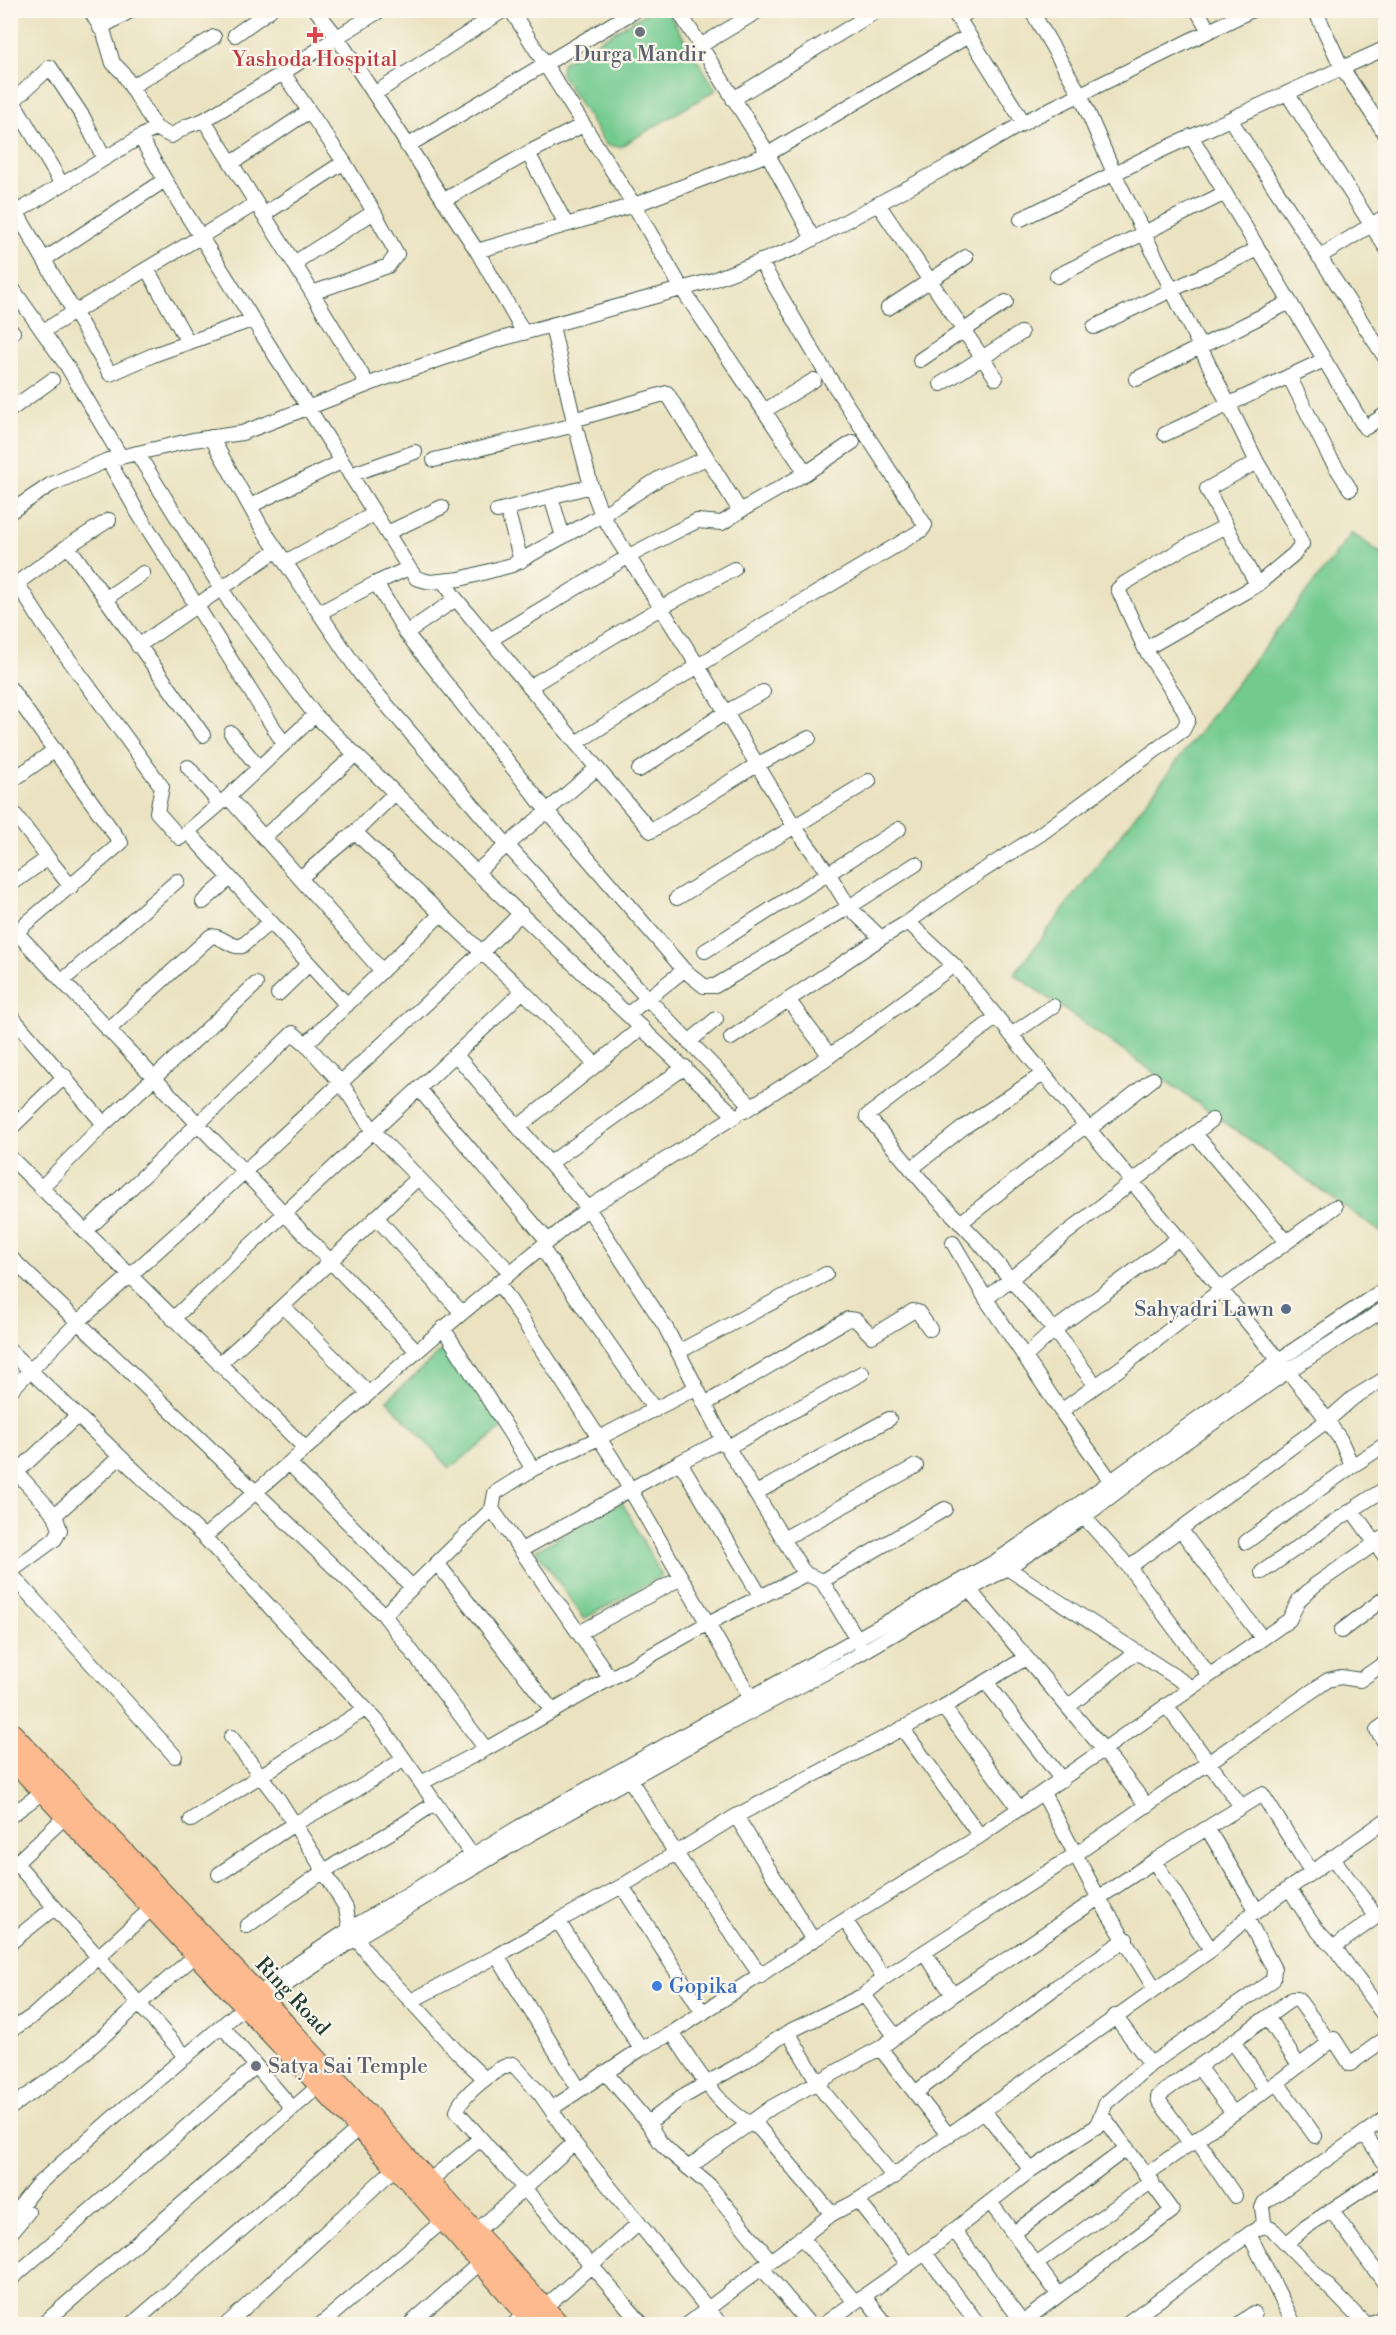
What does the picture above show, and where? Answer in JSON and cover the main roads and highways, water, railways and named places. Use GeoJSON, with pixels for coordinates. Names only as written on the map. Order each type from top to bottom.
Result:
{"type":"FeatureCollection","features":[{"type":"Feature","properties":{"kind":"highway","name":"Ring Road"},"geometry":{"type":"LineString","coordinates":[[10,1731],[255,2004],[476,2232],[530,2318]]}},
{"type":"Feature","properties":{"kind":"highway","name":"Ring Road"},"geometry":{"type":"LineString","coordinates":[[10,1757],[196,1955],[255,2004],[320,2085],[530,2318],[559,2325]]}},
{"type":"Feature","properties":{"kind":"place","name":"Durga Mandir"},"geometry":{"type":"Point","coordinates":[640,32]}},
{"type":"Feature","properties":{"kind":"place","name":"Yashoda Hospital"},"geometry":{"type":"Point","coordinates":[315,35]}},
{"type":"Feature","properties":{"kind":"place","name":"Sahyadri Lawn"},"geometry":{"type":"Point","coordinates":[1286,1309]}},
{"type":"Feature","properties":{"kind":"place","name":"Gopika"},"geometry":{"type":"Point","coordinates":[657,1986]}},
{"type":"Feature","properties":{"kind":"place","name":"Satya Sai Temple"},"geometry":{"type":"Point","coordinates":[256,2066]}}]}
